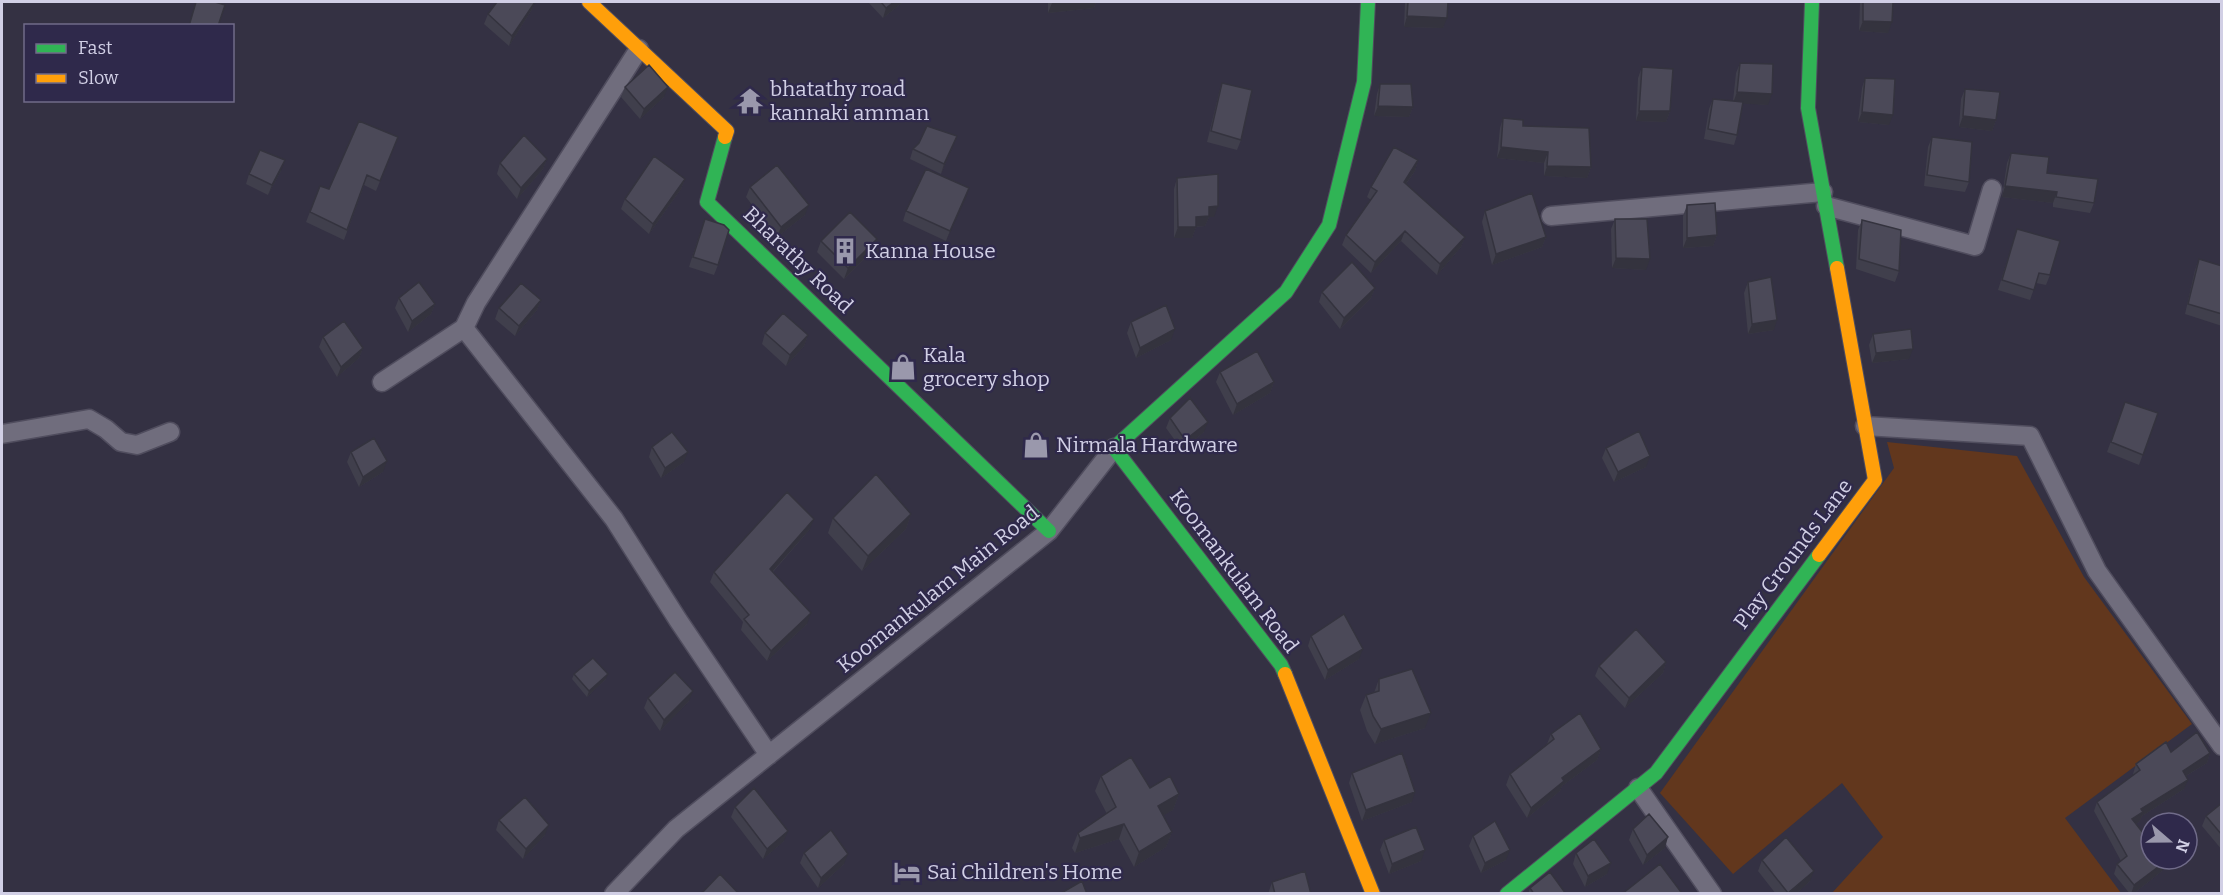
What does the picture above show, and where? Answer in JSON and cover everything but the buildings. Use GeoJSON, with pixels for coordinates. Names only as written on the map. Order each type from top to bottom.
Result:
{"type":"FeatureCollection","features":[{"type":"Feature","properties":{"kind":"street","name":"Bharathy Road"},"geometry":{"type":"LineString","coordinates":[[589,2],[727,131],[708,202],[1049,531]]}},
{"type":"Feature","properties":{"kind":"street","name":"Koomankulam Main Road"},"geometry":{"type":"LineString","coordinates":[[614,894],[676,829],[1049,531],[1114,448],[1286,292],[1329,225],[1364,82],[1368,2]]}},
{"type":"Feature","properties":{"kind":"street","name":"Play Grounds Lane"},"geometry":{"type":"LineString","coordinates":[[1507,894],[1656,773],[1875,480],[1808,108],[1812,2]]}},
{"type":"Feature","properties":{"kind":"street"},"geometry":{"type":"LineString","coordinates":[[381,382],[464,328],[476,303],[639,49]]}},
{"type":"Feature","properties":{"kind":"street"},"geometry":{"type":"LineString","coordinates":[[1551,216],[1825,199],[1975,246],[1992,189]]}},
{"type":"Feature","properties":{"kind":"street"},"geometry":{"type":"LineString","coordinates":[[464,328],[614,519],[678,620],[769,755]]}},
{"type":"Feature","properties":{"kind":"street"},"geometry":{"type":"LineString","coordinates":[[2,434],[89,419],[106,429],[121,442],[138,445],[170,432]]}},
{"type":"Feature","properties":{"kind":"street"},"geometry":{"type":"LineString","coordinates":[[1865,426],[2030,436],[2097,572],[2222,746]]}},
{"type":"Feature","properties":{"kind":"street","name":"Koomankulam Road"},"geometry":{"type":"LineString","coordinates":[[1114,448],[1281,665],[1373,894]]}},
{"type":"Feature","properties":{"kind":"street"},"geometry":{"type":"LineString","coordinates":[[1638,788],[1712,894]]}},
{"type":"Feature","properties":{"kind":"shaded area"},"geometry":{"type":"Polygon","coordinates":[[[1887,442],[2017,456],[2084,577],[2192,724],[2065,818],[2121,893],[1832,893],[1883,837],[1842,783],[1733,874],[1660,793],[1894,468],[1887,442]]]}},
{"type":"Feature","properties":{"kind":"traffic: fast"},"geometry":{"type":"LineString","coordinates":[[1285,674],[1281,665],[1114,448],[1286,292],[1329,225],[1364,82],[1368,2]]}},
{"type":"Feature","properties":{"kind":"traffic: fast"},"geometry":{"type":"LineString","coordinates":[[1812,2],[1808,108],[1837,268]]}},
{"type":"Feature","properties":{"kind":"traffic: fast"},"geometry":{"type":"LineString","coordinates":[[725,137],[707,202],[1049,531]]}},
{"type":"Feature","properties":{"kind":"traffic: fast"},"geometry":{"type":"LineString","coordinates":[[1507,894],[1656,773],[1819,555]]}},
{"type":"Feature","properties":{"kind":"traffic: slow"},"geometry":{"type":"LineString","coordinates":[[589,2],[727,131],[725,137]]}},
{"type":"Feature","properties":{"kind":"traffic: slow"},"geometry":{"type":"LineString","coordinates":[[1819,555],[1875,480],[1837,268]]}},
{"type":"Feature","properties":{"kind":"traffic: slow"},"geometry":{"type":"LineString","coordinates":[[1285,674],[1373,894]]}},
{"type":"Feature","properties":{"kind":"place","name":"bhatathy road kannaki amman"},"geometry":{"type":"Point","coordinates":[750,101]}},
{"type":"Feature","properties":{"kind":"place","name":"Kanna House"},"geometry":{"type":"Point","coordinates":[845,251]}},
{"type":"Feature","properties":{"kind":"place","name":"Kala grocery shop"},"geometry":{"type":"Point","coordinates":[903,367]}},
{"type":"Feature","properties":{"kind":"place","name":"Nirmala Hardware"},"geometry":{"type":"Point","coordinates":[1036,445]}},
{"type":"Feature","properties":{"kind":"place","name":"Sai Children's Home"},"geometry":{"type":"Point","coordinates":[907,872]}}]}
